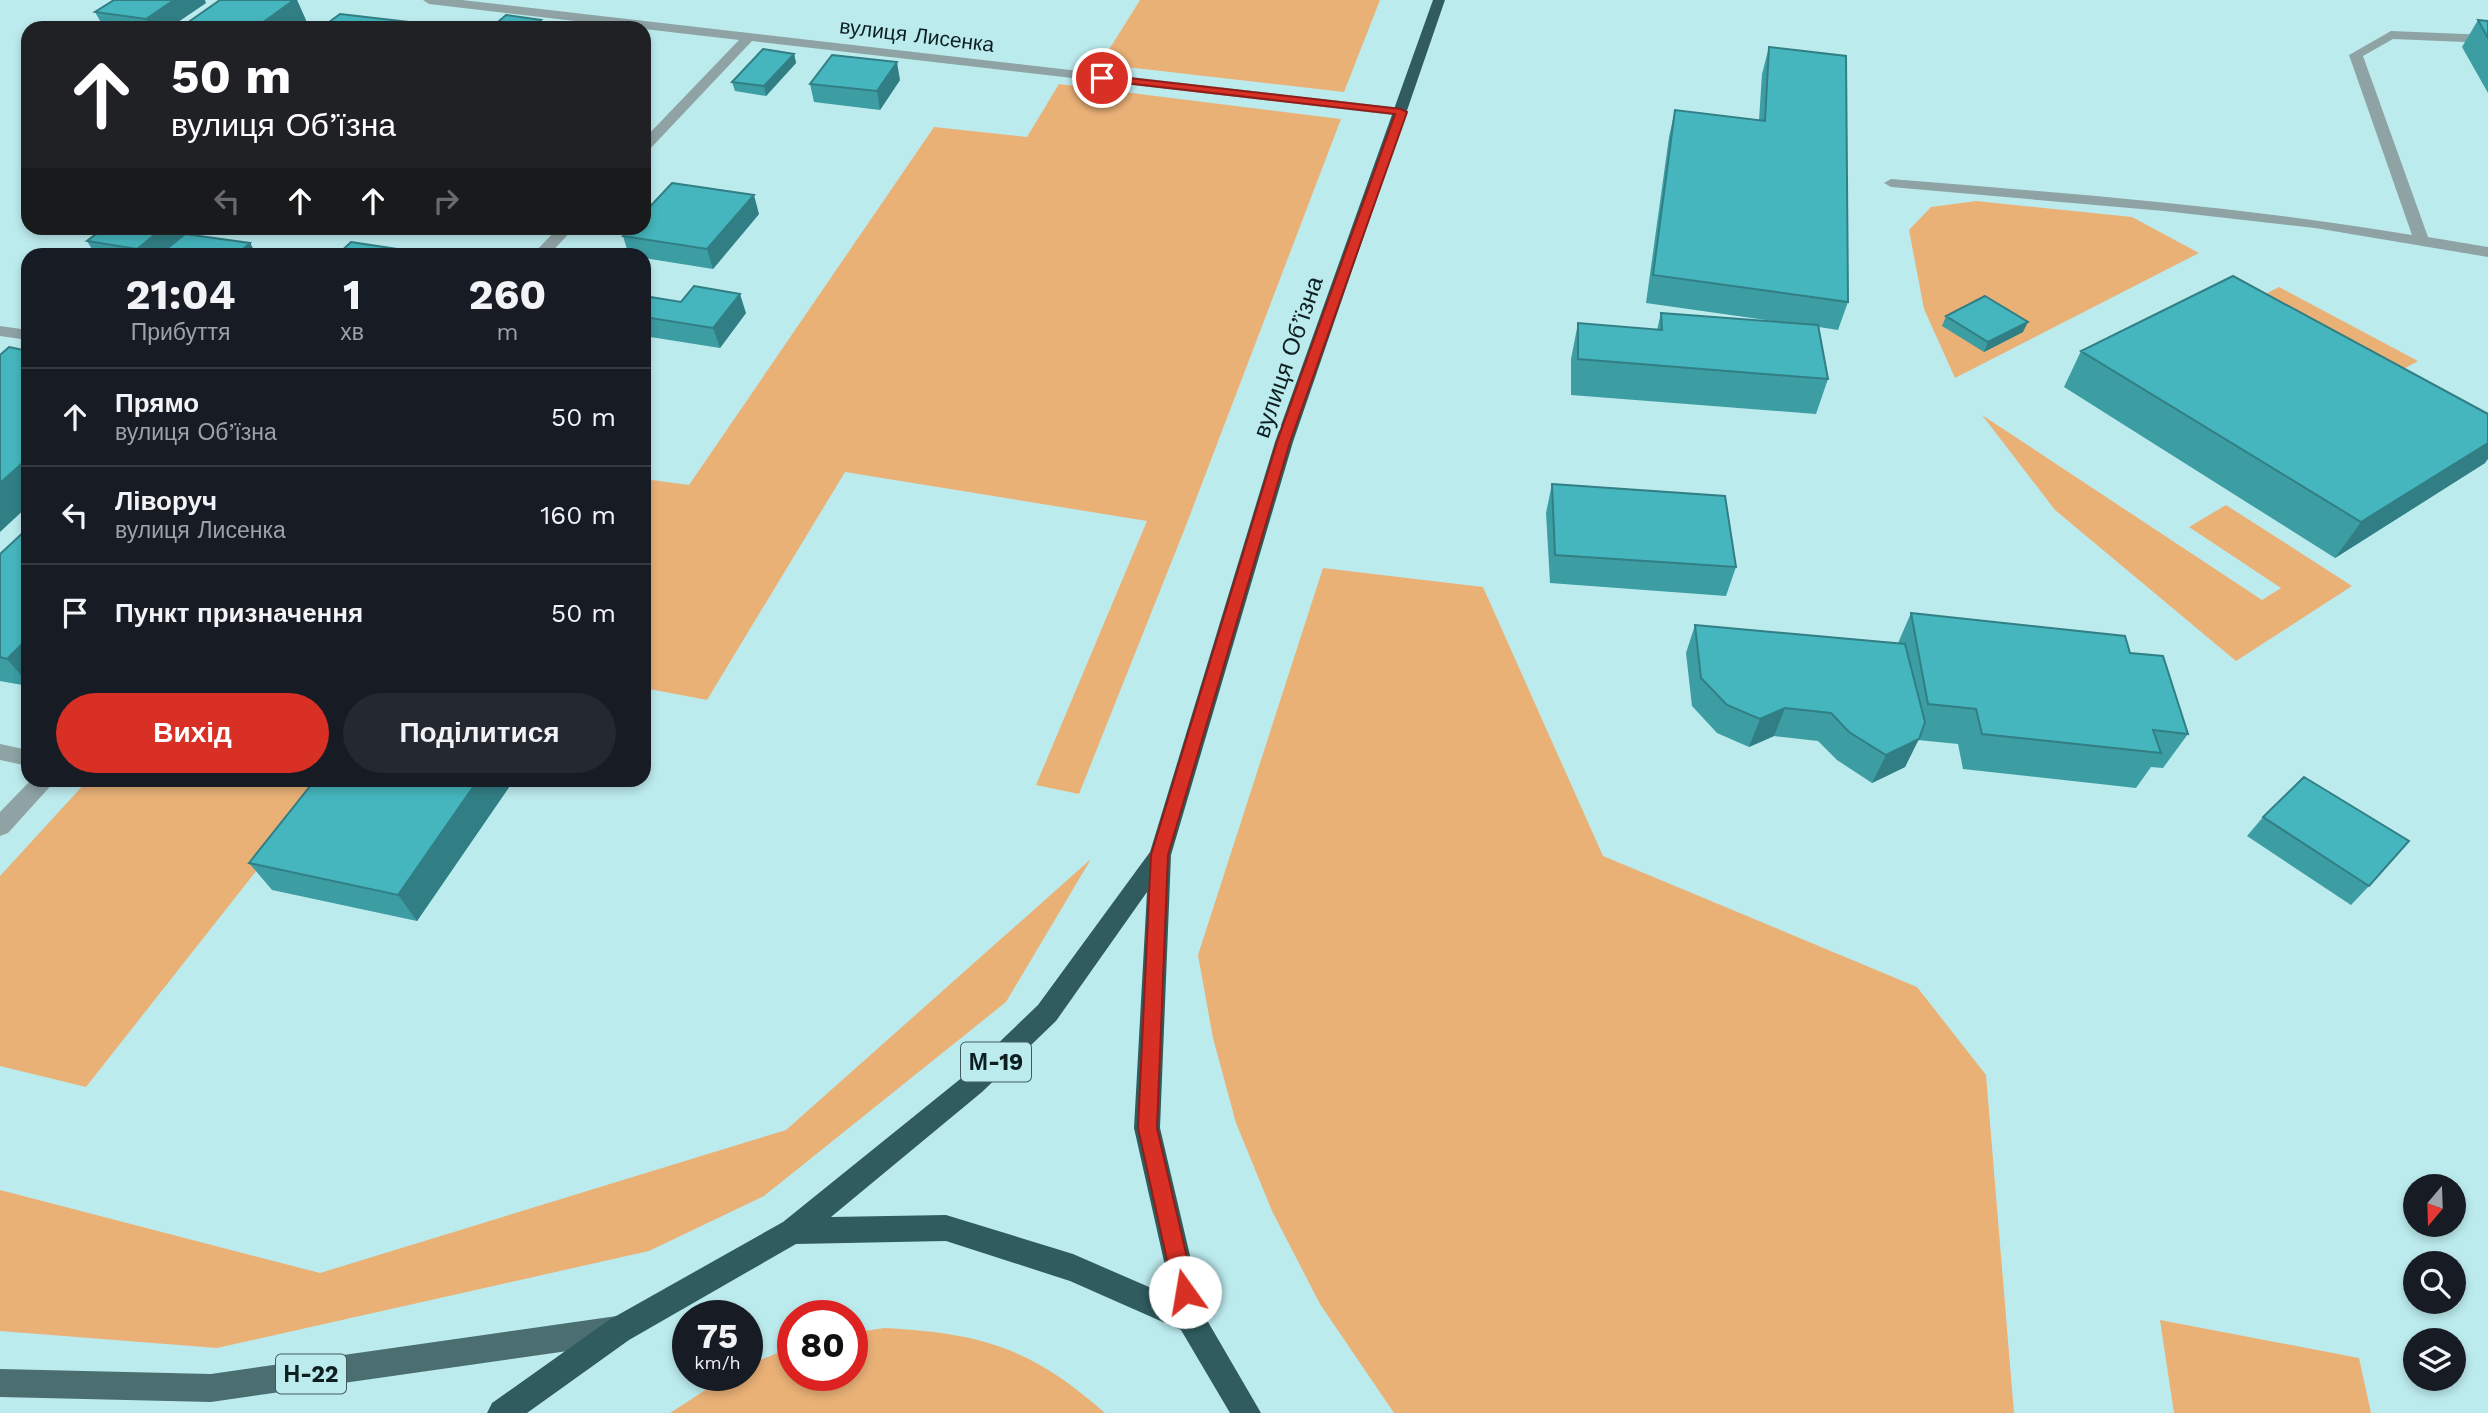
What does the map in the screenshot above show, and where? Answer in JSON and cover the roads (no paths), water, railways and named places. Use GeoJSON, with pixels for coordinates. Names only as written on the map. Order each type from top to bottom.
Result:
{"type":"FeatureCollection","features":[{"type":"Feature","properties":{"kind":"highway","name":"вулиця Об’їзна"},"geometry":{"type":"LineString","coordinates":[[1160,855],[1284,442],[1439,0]]}},
{"type":"Feature","properties":{"kind":"highway","name":"М-19"},"geometry":{"type":"LineString","coordinates":[[502,1413],[619,1330],[793,1231],[973,1084],[1047,1013],[1160,855]]}},
{"type":"Feature","properties":{"kind":"highway","name":"М-19"},"geometry":{"type":"LineString","coordinates":[[1160,855],[1147,1128],[1191,1320],[1245,1413]]}},
{"type":"Feature","properties":{"kind":"highway","name":"М-19"},"geometry":{"type":"LineString","coordinates":[[793,1231],[946,1228],[1073,1268],[1191,1320]]}},
{"type":"Feature","properties":{"kind":"main road","name":"Н-22"},"geometry":{"type":"LineString","coordinates":[[0,1383],[211,1388],[619,1330]]}},
{"type":"Feature","properties":{"kind":"street","name":"вулиця Лисенка"},"geometry":{"type":"LineString","coordinates":[[429,0],[611,21]]}},
{"type":"Feature","properties":{"kind":"street","name":"вулиця Лисенка"},"geometry":{"type":"LineString","coordinates":[[651,26],[1401,112]]}},
{"type":"Feature","properties":{"kind":"street"},"geometry":{"type":"LineString","coordinates":[[2422,241],[2356,55],[2391,35],[2488,39]]}},
{"type":"Feature","properties":{"kind":"street"},"geometry":{"type":"LineString","coordinates":[[651,140],[749,37]]}},
{"type":"Feature","properties":{"kind":"street"},"geometry":{"type":"LineString","coordinates":[[1891,183],[2164,206],[2315,223],[2488,252]]}},
{"type":"Feature","properties":{"kind":"street"},"geometry":{"type":"LineString","coordinates":[[547,248],[559,235]]}},
{"type":"Feature","properties":{"kind":"street"},"geometry":{"type":"LineString","coordinates":[[0,331],[21,334]]}},
{"type":"Feature","properties":{"kind":"street"},"geometry":{"type":"LineString","coordinates":[[0,752],[21,756]]}},
{"type":"Feature","properties":{"kind":"street"},"geometry":{"type":"LineString","coordinates":[[0,827],[38,787]]}}]}
